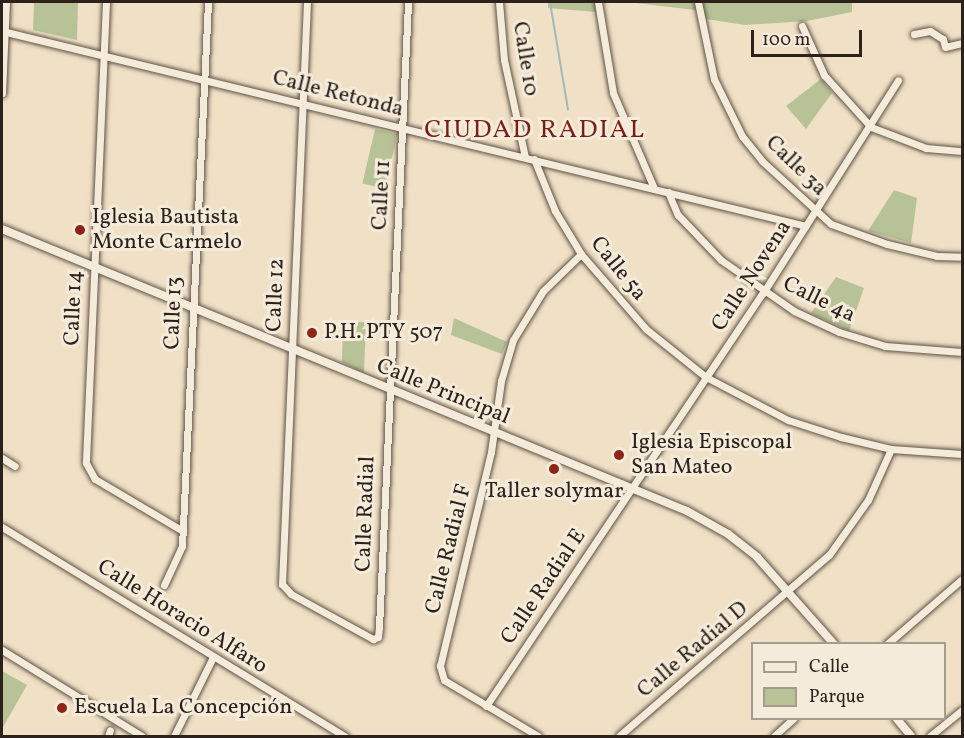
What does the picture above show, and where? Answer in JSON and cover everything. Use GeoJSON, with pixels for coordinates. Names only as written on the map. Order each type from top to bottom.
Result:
{"type":"FeatureCollection","features":[{"type":"Feature","properties":{"kind":"street"},"geometry":{"type":"LineString","coordinates":[[2,93],[6,2]]}},
{"type":"Feature","properties":{"kind":"street","name":"Calle 14"},"geometry":{"type":"LineString","coordinates":[[106,2],[87,472],[183,531]]}},
{"type":"Feature","properties":{"kind":"street","name":"Calle 13"},"geometry":{"type":"LineString","coordinates":[[164,585],[181,552],[183,531],[191,308],[208,2]]}},
{"type":"Feature","properties":{"kind":"street","name":"Calle 12"},"geometry":{"type":"LineString","coordinates":[[307,2],[282,577],[285,589],[368,638],[376,638]]}},
{"type":"Feature","properties":{"kind":"street","name":"Calle 11"},"geometry":{"type":"LineString","coordinates":[[389,390],[408,2]]}},
{"type":"Feature","properties":{"kind":"street","name":"Calle 10"},"geometry":{"type":"LineString","coordinates":[[500,2],[504,60],[525,157]]}},
{"type":"Feature","properties":{"kind":"street"},"geometry":{"type":"LineString","coordinates":[[598,2],[613,93],[654,188]]}},
{"type":"Feature","properties":{"kind":"street","name":"Calle 3a"},"geometry":{"type":"LineString","coordinates":[[698,2],[714,79],[742,136],[762,161],[817,210],[823,220],[854,234],[925,254],[963,257]]}},
{"type":"Feature","properties":{"kind":"street"},"geometry":{"type":"LineString","coordinates":[[802,26],[824,75],[871,128],[926,148],[963,151]]}},
{"type":"Feature","properties":{"kind":"street"},"geometry":{"type":"LineString","coordinates":[[914,34],[930,31],[943,39],[945,47],[963,43]]}},
{"type":"Feature","properties":{"kind":"street","name":"Calle Retonda"},"geometry":{"type":"LineString","coordinates":[[3,32],[806,226]]}},
{"type":"Feature","properties":{"kind":"street","name":"Calle Novena"},"geometry":{"type":"LineString","coordinates":[[631,488],[871,128],[898,80]]}},
{"type":"Feature","properties":{"kind":"street","name":"Calle 5a"},"geometry":{"type":"LineString","coordinates":[[534,159],[555,211],[581,254],[646,329],[706,377],[788,420],[891,449],[963,454]]}},
{"type":"Feature","properties":{"kind":"street","name":"Calle 4a"},"geometry":{"type":"LineString","coordinates":[[668,192],[669,201],[692,232],[763,293],[816,322],[862,339],[904,349],[963,352]]}},
{"type":"Feature","properties":{"kind":"street","name":"Calle Principal"},"geometry":{"type":"LineString","coordinates":[[2,229],[687,511],[728,534],[790,591],[832,642]]}},
{"type":"Feature","properties":{"kind":"street"},"geometry":{"type":"LineString","coordinates":[[493,432],[513,339],[543,291],[581,254]]}},
{"type":"Feature","properties":{"kind":"street","name":"Calle Radial"},"geometry":{"type":"LineString","coordinates":[[376,638],[380,627],[389,390]]}},
{"type":"Feature","properties":{"kind":"street","name":"Calle Radial F"},"geometry":{"type":"LineString","coordinates":[[486,706],[440,674],[493,432]]}},
{"type":"Feature","properties":{"kind":"street","name":"Calle Radial D"},"geometry":{"type":"LineString","coordinates":[[619,736],[790,591],[829,555],[850,529],[891,449]]}},
{"type":"Feature","properties":{"kind":"street"},"geometry":{"type":"LineString","coordinates":[[2,458],[15,466]]}},
{"type":"Feature","properties":{"kind":"street","name":"Calle Radial E"},"geometry":{"type":"LineString","coordinates":[[486,706],[631,488]]}},
{"type":"Feature","properties":{"kind":"street","name":"Calle Horacio Alfaro"},"geometry":{"type":"LineString","coordinates":[[2,529],[345,736]]}},
{"type":"Feature","properties":{"kind":"street"},"geometry":{"type":"LineString","coordinates":[[889,642],[963,579]]}},
{"type":"Feature","properties":{"kind":"street"},"geometry":{"type":"LineString","coordinates":[[2,650],[142,736]]}},
{"type":"Feature","properties":{"kind":"street"},"geometry":{"type":"LineString","coordinates":[[174,736],[213,657]]}},
{"type":"Feature","properties":{"kind":"street"},"geometry":{"type":"LineString","coordinates":[[486,706],[538,736]]}},
{"type":"Feature","properties":{"kind":"street"},"geometry":{"type":"LineString","coordinates":[[930,736],[963,710]]}},
{"type":"Feature","properties":{"kind":"street"},"geometry":{"type":"LineString","coordinates":[[774,736],[792,720]]}},
{"type":"Feature","properties":{"kind":"street"},"geometry":{"type":"LineString","coordinates":[[898,720],[911,736]]}},
{"type":"Feature","properties":{"kind":"street"},"geometry":{"type":"LineString","coordinates":[[327,736],[331,728]]}},
{"type":"Feature","properties":{"kind":"green space"},"geometry":{"type":"Polygon","coordinates":[[[34,2],[78,2],[77,40],[33,30],[34,2]]]}},
{"type":"Feature","properties":{"kind":"green space"},"geometry":{"type":"Polygon","coordinates":[[[548,2],[596,2],[596,12],[548,8],[548,2]]]}},
{"type":"Feature","properties":{"kind":"green space"},"geometry":{"type":"Polygon","coordinates":[[[627,2],[852,2],[852,12],[807,21],[745,25],[706,19],[695,10],[627,2]]]}},
{"type":"Feature","properties":{"kind":"green space"},"geometry":{"type":"Polygon","coordinates":[[[821,79],[832,93],[806,129],[786,106],[821,79]]]}},
{"type":"Feature","properties":{"kind":"green space"},"geometry":{"type":"Polygon","coordinates":[[[375,129],[397,134],[385,189],[362,184],[375,129]]]}},
{"type":"Feature","properties":{"kind":"green space"},"geometry":{"type":"Polygon","coordinates":[[[894,190],[917,198],[911,243],[868,231],[894,190]]]}},
{"type":"Feature","properties":{"kind":"green space"},"geometry":{"type":"Polygon","coordinates":[[[836,277],[864,288],[849,331],[811,313],[836,277]]]}},
{"type":"Feature","properties":{"kind":"green space"},"geometry":{"type":"Polygon","coordinates":[[[454,318],[507,342],[502,354],[451,335],[454,318]]]}},
{"type":"Feature","properties":{"kind":"green space"},"geometry":{"type":"Polygon","coordinates":[[[343,322],[366,322],[364,373],[342,362],[343,322]]]}},
{"type":"Feature","properties":{"kind":"green space"},"geometry":{"type":"Polygon","coordinates":[[[2,671],[27,685],[2,729],[2,671]]]}},
{"type":"Feature","properties":{"kind":"waterway"},"geometry":{"type":"LineString","coordinates":[[550,2],[568,110]]}},
{"type":"Feature","properties":{"kind":"place","name":"Iglesia Bautista Monte Carmelo"},"geometry":{"type":"Point","coordinates":[80,230]}},
{"type":"Feature","properties":{"kind":"place","name":"P.H. PTY 507"},"geometry":{"type":"Point","coordinates":[312,333]}},
{"type":"Feature","properties":{"kind":"place","name":"Iglesia Episcopal San Mateo"},"geometry":{"type":"Point","coordinates":[619,455]}},
{"type":"Feature","properties":{"kind":"place","name":"Taller solymar"},"geometry":{"type":"Point","coordinates":[554,469]}},
{"type":"Feature","properties":{"kind":"place","name":"Escuela La Concepción"},"geometry":{"type":"Point","coordinates":[62,708]}},
{"type":"Feature","properties":{"kind":"district","name":"CIUDAD RADIAL"},"geometry":{"type":"Point","coordinates":[535,131]}}]}
